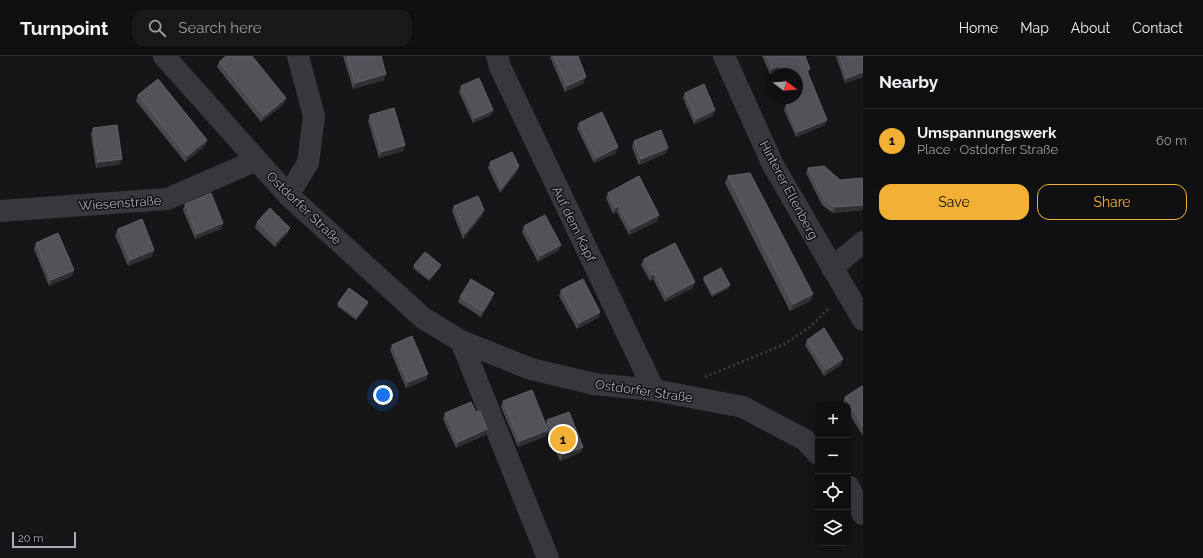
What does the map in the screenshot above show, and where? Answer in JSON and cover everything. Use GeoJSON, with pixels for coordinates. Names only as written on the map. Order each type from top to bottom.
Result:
{"type":"FeatureCollection","features":[{"type":"Feature","properties":{"kind":"street","name":"Ostdorfer Straße"},"geometry":{"type":"LineString","coordinates":[[164,56],[288,195],[423,318],[461,341],[531,369],[594,384],[654,390],[743,407],[804,440],[815,451]]}},
{"type":"Feature","properties":{"kind":"street"},"geometry":{"type":"LineString","coordinates":[[288,195],[308,163],[314,116],[298,56]]}},
{"type":"Feature","properties":{"kind":"street","name":"Auf dem Kapf"},"geometry":{"type":"LineString","coordinates":[[497,56],[500,68],[654,390]]}},
{"type":"Feature","properties":{"kind":"street","name":"Hinterer Ellenberg"},"geometry":{"type":"LineString","coordinates":[[724,56],[773,165],[863,320]]}},
{"type":"Feature","properties":{"kind":"street","name":"Wiesenstraße"},"geometry":{"type":"LineString","coordinates":[[0,211],[167,199],[257,160]]}},
{"type":"Feature","properties":{"kind":"street"},"geometry":{"type":"LineString","coordinates":[[832,268],[863,242]]}},
{"type":"Feature","properties":{"kind":"street"},"geometry":{"type":"LineString","coordinates":[[461,341],[548,558]]}},
{"type":"Feature","properties":{"kind":"street"},"geometry":{"type":"LineString","coordinates":[[851,492],[863,514]]}},
{"type":"Feature","properties":{"kind":"path"},"geometry":{"type":"LineString","coordinates":[[681,395],[704,377],[782,345],[810,327],[846,291]]}},
{"type":"Feature","properties":{"kind":"building"},"geometry":{"type":"Polygon","coordinates":[[[226,56],[252,56],[286,98],[264,116],[219,62],[226,56]]]}},
{"type":"Feature","properties":{"kind":"building"},"geometry":{"type":"Polygon","coordinates":[[[347,56],[381,56],[386,74],[355,83],[347,56]]]}},
{"type":"Feature","properties":{"kind":"building"},"geometry":{"type":"Polygon","coordinates":[[[554,56],[578,56],[586,77],[567,86],[554,56]]]}},
{"type":"Feature","properties":{"kind":"building"},"geometry":{"type":"Polygon","coordinates":[[[767,56],[805,56],[810,69],[807,71],[827,120],[798,132],[786,105],[803,104],[803,68],[780,68],[779,66],[772,68],[767,56]]]}},
{"type":"Feature","properties":{"kind":"building"},"geometry":{"type":"Polygon","coordinates":[[[840,56],[863,56],[863,72],[847,78],[840,56]]]}},
{"type":"Feature","properties":{"kind":"building"},"geometry":{"type":"Polygon","coordinates":[[[479,78],[493,110],[475,118],[461,86],[479,78]]]}},
{"type":"Feature","properties":{"kind":"building"},"geometry":{"type":"Polygon","coordinates":[[[158,79],[207,140],[187,156],[138,95],[158,79]]]}},
{"type":"Feature","properties":{"kind":"building"},"geometry":{"type":"Polygon","coordinates":[[[704,84],[715,110],[696,119],[685,93],[704,84]]]}},
{"type":"Feature","properties":{"kind":"building"},"geometry":{"type":"Polygon","coordinates":[[[394,108],[405,145],[381,152],[370,115],[394,108]]]}},
{"type":"Feature","properties":{"kind":"building"},"geometry":{"type":"Polygon","coordinates":[[[602,112],[618,147],[596,158],[579,123],[602,112]]]}},
{"type":"Feature","properties":{"kind":"building"},"geometry":{"type":"Polygon","coordinates":[[[117,125],[122,159],[98,162],[93,128],[117,125]]]}},
{"type":"Feature","properties":{"kind":"building"},"geometry":{"type":"Polygon","coordinates":[[[661,130],[668,148],[641,159],[634,141],[661,130]]]}},
{"type":"Feature","properties":{"kind":"building"},"geometry":{"type":"Polygon","coordinates":[[[512,152],[519,166],[502,188],[490,162],[512,152]]]}},
{"type":"Feature","properties":{"kind":"building"},"geometry":{"type":"Polygon","coordinates":[[[824,166],[840,180],[863,178],[863,205],[835,207],[824,200],[808,168],[824,166]]]}},
{"type":"Feature","properties":{"kind":"building"},"geometry":{"type":"Polygon","coordinates":[[[750,173],[813,294],[793,304],[728,176],[750,173]]]}},
{"type":"Feature","properties":{"kind":"building"},"geometry":{"type":"Polygon","coordinates":[[[639,176],[659,215],[631,229],[619,206],[615,208],[608,193],[639,176]]]}},
{"type":"Feature","properties":{"kind":"building"},"geometry":{"type":"Polygon","coordinates":[[[211,193],[223,223],[197,234],[185,204],[211,193]]]}},
{"type":"Feature","properties":{"kind":"building"},"geometry":{"type":"Polygon","coordinates":[[[478,196],[484,210],[465,233],[454,206],[478,196]]]}},
{"type":"Feature","properties":{"kind":"building"},"geometry":{"type":"Polygon","coordinates":[[[270,208],[290,228],[277,241],[257,222],[270,208]]]}},
{"type":"Feature","properties":{"kind":"building"},"geometry":{"type":"Polygon","coordinates":[[[545,215],[561,245],[540,256],[524,226],[545,215]]]}},
{"type":"Feature","properties":{"kind":"building"},"geometry":{"type":"Polygon","coordinates":[[[142,219],[154,250],[130,260],[118,229],[142,219]]]}},
{"type":"Feature","properties":{"kind":"building"},"geometry":{"type":"Polygon","coordinates":[[[58,233],[74,270],[51,280],[36,243],[58,233]]]}},
{"type":"Feature","properties":{"kind":"building"},"geometry":{"type":"Polygon","coordinates":[[[675,243],[695,282],[667,297],[655,274],[652,275],[644,259],[675,243]]]}},
{"type":"Feature","properties":{"kind":"building"},"geometry":{"type":"Polygon","coordinates":[[[425,252],[441,265],[430,278],[414,265],[425,252]]]}},
{"type":"Feature","properties":{"kind":"building"},"geometry":{"type":"Polygon","coordinates":[[[721,268],[730,285],[713,294],[704,277],[721,268]]]}},
{"type":"Feature","properties":{"kind":"building"},"geometry":{"type":"Polygon","coordinates":[[[471,279],[494,293],[483,311],[460,297],[471,279]]]}},
{"type":"Feature","properties":{"kind":"building"},"geometry":{"type":"Polygon","coordinates":[[[583,279],[600,312],[579,323],[561,290],[583,279]]]}},
{"type":"Feature","properties":{"kind":"building"},"geometry":{"type":"Polygon","coordinates":[[[349,288],[368,302],[357,317],[338,303],[349,288]]]}},
{"type":"Feature","properties":{"kind":"building"},"geometry":{"type":"Polygon","coordinates":[[[824,328],[843,359],[826,370],[807,340],[824,328]]]}},
{"type":"Feature","properties":{"kind":"building"},"geometry":{"type":"Polygon","coordinates":[[[412,336],[428,374],[408,382],[392,345],[412,336]]]}},
{"type":"Feature","properties":{"kind":"building"},"geometry":{"type":"Polygon","coordinates":[[[862,386],[863,427],[851,407],[851,402],[848,402],[845,397],[862,386]]]}},
{"type":"Feature","properties":{"kind":"building"},"geometry":{"type":"Polygon","coordinates":[[[532,390],[548,430],[520,441],[503,401],[532,390]]]}},
{"type":"Feature","properties":{"kind":"building"},"geometry":{"type":"Polygon","coordinates":[[[471,402],[476,412],[480,411],[487,429],[458,442],[445,413],[471,402]]]}},
{"type":"Feature","properties":{"kind":"building"},"geometry":{"type":"Polygon","coordinates":[[[569,412],[583,447],[562,455],[547,420],[569,412]]]}},
{"type":"Feature","properties":{"kind":"place","name":"Umspannungswerk"},"geometry":{"type":"Point","coordinates":[563,439]}}]}
